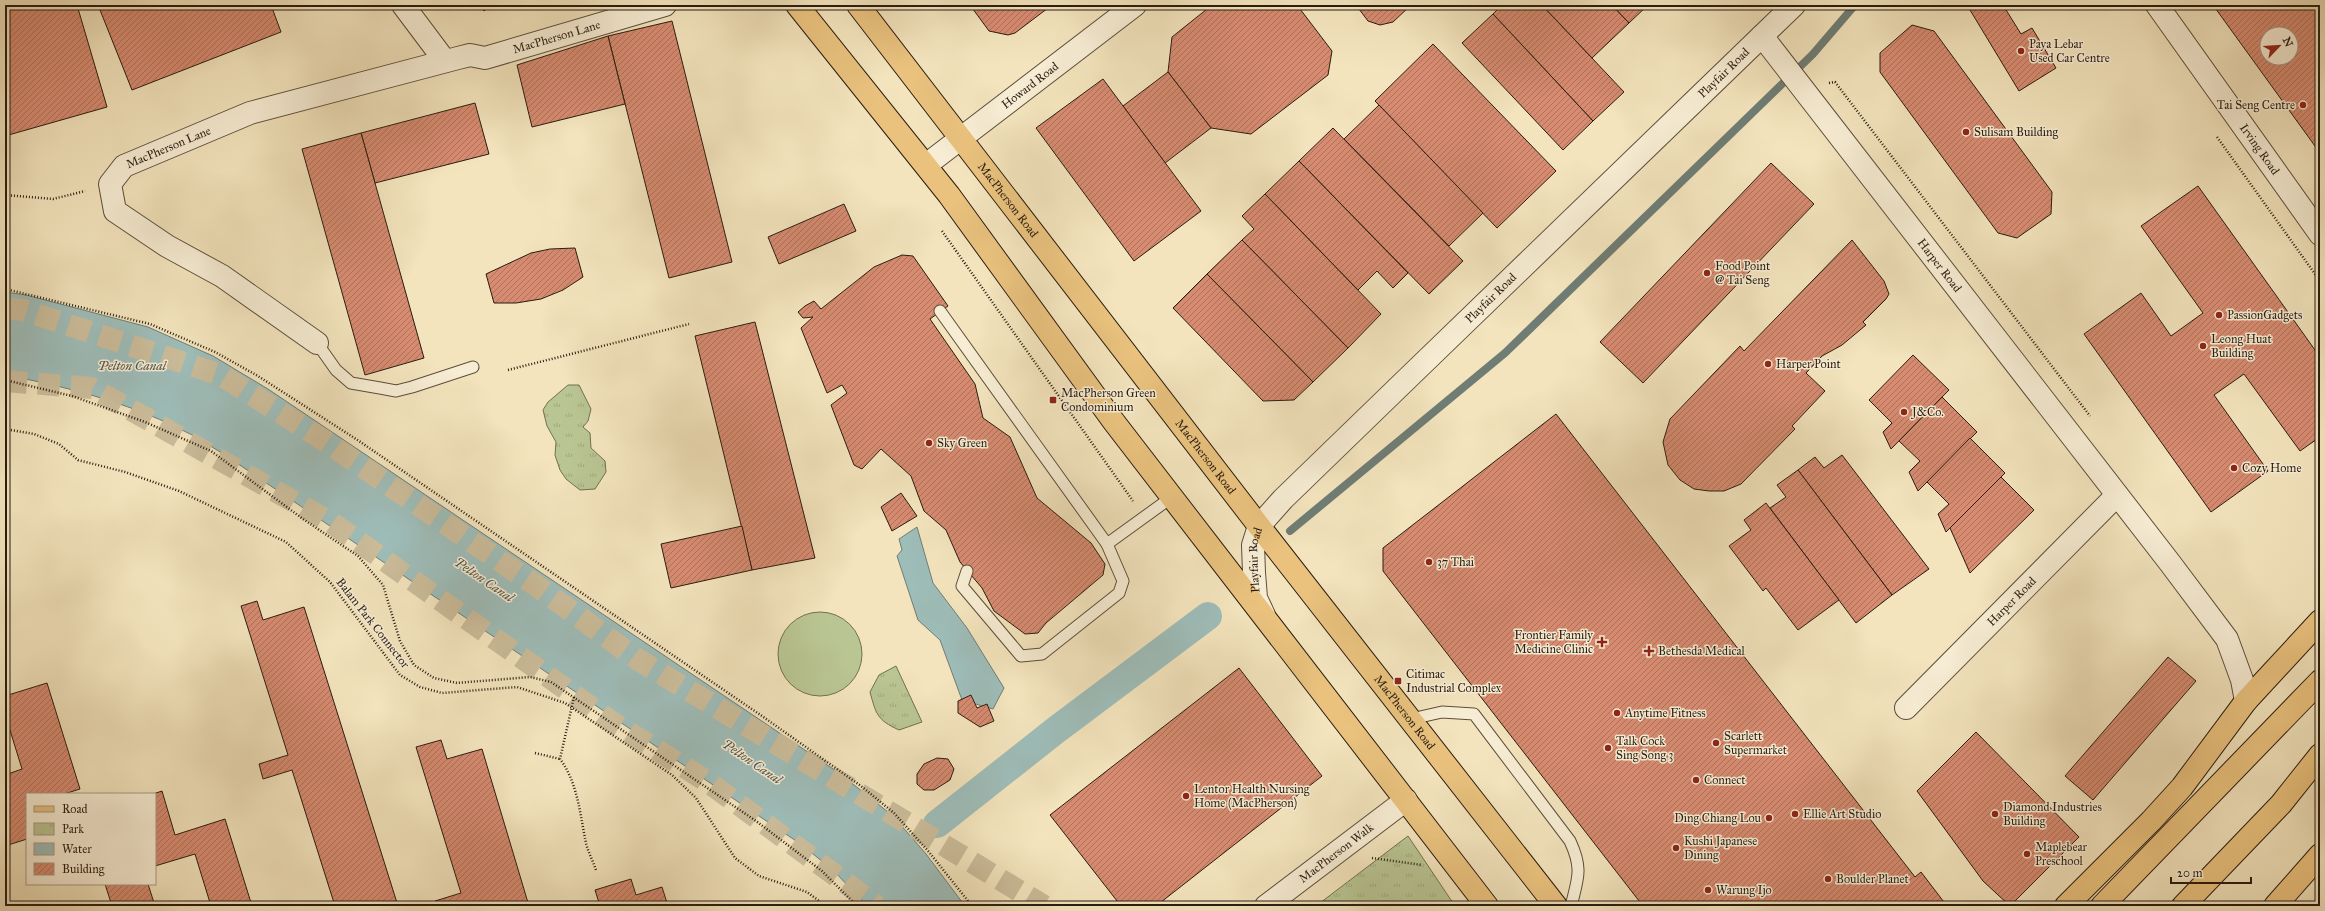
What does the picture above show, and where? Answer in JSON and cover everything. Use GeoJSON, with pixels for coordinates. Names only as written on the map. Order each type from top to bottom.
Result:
{"type":"FeatureCollection","features":[{"type":"Feature","properties":{"kind":"main road"},"geometry":{"type":"LineString","coordinates":[[797,5],[926,165],[1114,422],[1487,906]]}},
{"type":"Feature","properties":{"kind":"main road","name":"MacPherson Road"},"geometry":{"type":"LineString","coordinates":[[858,5],[1259,526],[1556,906]]}},
{"type":"Feature","properties":{"kind":"main road"},"geometry":{"type":"LineString","coordinates":[[2066,906],[2152,821],[2182,787],[2246,701],[2320,621]]}},
{"type":"Feature","properties":{"kind":"main road"},"geometry":{"type":"LineString","coordinates":[[2102,906],[2320,681]]}},
{"type":"Feature","properties":{"kind":"main road"},"geometry":{"type":"LineString","coordinates":[[2183,906],[2281,804],[2320,755]]}},
{"type":"Feature","properties":{"kind":"main road"},"geometry":{"type":"LineString","coordinates":[[2275,906],[2320,855]]}},
{"type":"Feature","properties":{"kind":"street"},"geometry":{"type":"LineString","coordinates":[[403,5],[445,61]]}},
{"type":"Feature","properties":{"kind":"street","name":"MacPherson Lane"},"geometry":{"type":"LineString","coordinates":[[470,55],[480,45],[620,5]]}},
{"type":"Feature","properties":{"kind":"street","name":"MacPherson Lane"},"geometry":{"type":"LineString","coordinates":[[110,184],[124,166],[250,113],[470,55],[485,58],[665,5]]}},
{"type":"Feature","properties":{"kind":"street","name":"Howard Road"},"geometry":{"type":"LineString","coordinates":[[926,165],[1135,5]]}},
{"type":"Feature","properties":{"kind":"street","name":"Playfair Road"},"geometry":{"type":"LineString","coordinates":[[1266,619],[1256,598],[1254,545],[1259,526],[1328,456],[1794,5]]}},
{"type":"Feature","properties":{"kind":"street","name":"Irving Road"},"geometry":{"type":"LineString","coordinates":[[2157,5],[2320,234]]}},
{"type":"Feature","properties":{"kind":"street","name":"Harper Road"},"geometry":{"type":"LineString","coordinates":[[1762,36],[2117,494],[2227,639],[2242,680],[2246,701]]}},
{"type":"Feature","properties":{"kind":"street"},"geometry":{"type":"LineString","coordinates":[[110,184],[115,212],[167,246],[222,276],[318,343]]}},
{"type":"Feature","properties":{"kind":"street","name":"Harper Road"},"geometry":{"type":"LineString","coordinates":[[1906,708],[2117,494]]}},
{"type":"Feature","properties":{"kind":"street","name":"MacPherson Walk"},"geometry":{"type":"LineString","coordinates":[[1266,906],[1406,800]]}},
{"type":"Feature","properties":{"kind":"lane"},"geometry":{"type":"LineString","coordinates":[[940,311],[1108,544],[1124,581],[1119,593],[1042,654],[1021,656],[962,586],[967,571]]}},
{"type":"Feature","properties":{"kind":"lane"},"geometry":{"type":"LineString","coordinates":[[318,343],[336,370],[351,383],[396,391],[473,367]]}},
{"type":"Feature","properties":{"kind":"lane"},"geometry":{"type":"LineString","coordinates":[[1108,544],[1172,497]]}},
{"type":"Feature","properties":{"kind":"lane"},"geometry":{"type":"LineString","coordinates":[[1411,720],[1442,712],[1474,714],[1570,842],[1579,860],[1578,880],[1571,906]]}},
{"type":"Feature","properties":{"kind":"path"},"geometry":{"type":"LineString","coordinates":[[2217,137],[2320,281]]}},
{"type":"Feature","properties":{"kind":"path"},"geometry":{"type":"LineString","coordinates":[[5,195],[54,199],[110,184]]}},
{"type":"Feature","properties":{"kind":"path"},"geometry":{"type":"LineString","coordinates":[[941,230],[1136,505]]}},
{"type":"Feature","properties":{"kind":"path"},"geometry":{"type":"LineString","coordinates":[[5,289],[150,324],[227,359],[359,441],[762,716],[861,786],[894,814],[929,852],[972,906]]}},
{"type":"Feature","properties":{"kind":"path"},"geometry":{"type":"LineString","coordinates":[[508,370],[689,324]]}},
{"type":"Feature","properties":{"kind":"path"},"geometry":{"type":"LineString","coordinates":[[5,380],[72,396],[145,422],[211,451],[303,519],[358,556],[383,585],[400,641],[414,666],[434,678],[457,683],[530,677],[551,682],[756,820],[822,871],[857,906]]}},
{"type":"Feature","properties":{"kind":"path","name":"Balam Park Connector"},"geometry":{"type":"LineString","coordinates":[[5,429],[34,434],[59,444],[78,460],[125,472],[179,491],[286,542],[330,582],[400,675],[420,687],[442,694],[517,686],[564,703],[672,775],[696,798],[734,858],[760,876],[806,892],[826,906]]}},
{"type":"Feature","properties":{"kind":"path"},"geometry":{"type":"LineString","coordinates":[[574,697],[560,759],[571,780],[583,822],[586,843],[596,870]]}},
{"type":"Feature","properties":{"kind":"path"},"geometry":{"type":"LineString","coordinates":[[535,753],[560,759]]}},
{"type":"Feature","properties":{"kind":"path"},"geometry":{"type":"LineString","coordinates":[[1366,863],[1372,858],[1430,866]]}},
{"type":"Feature","properties":{"kind":"green space"},"geometry":{"type":"Polygon","coordinates":[[[568,385],[579,385],[591,409],[588,421],[583,427],[590,433],[591,448],[605,461],[606,472],[595,489],[580,490],[566,479],[560,470],[555,455],[556,442],[547,426],[543,410],[548,402],[568,385]]]}},
{"type":"Feature","properties":{"kind":"green space"},"geometry":{"type":"Polygon","coordinates":[[[820,612],[836,615],[850,624],[859,638],[862,654],[859,670],[850,684],[836,693],[820,696],[804,693],[790,684],[781,670],[778,654],[781,638],[790,624],[804,615],[820,612]]]}},
{"type":"Feature","properties":{"kind":"green space"},"geometry":{"type":"Polygon","coordinates":[[[896,666],[922,722],[899,730],[886,723],[878,716],[870,692],[879,675],[896,666]]]}},
{"type":"Feature","properties":{"kind":"green space"},"geometry":{"type":"Polygon","coordinates":[[[1408,836],[1455,906],[1316,906],[1408,836]]]}},
{"type":"Feature","properties":{"kind":"water","name":"Pelton Canal"},"geometry":{"type":"Polygon","coordinates":[[[5,292],[26,295],[148,327],[213,356],[268,389],[839,773],[893,816],[926,854],[965,906],[867,906],[834,871],[802,845],[203,441],[159,419],[116,403],[50,384],[5,375],[5,292]]]}},
{"type":"Feature","properties":{"kind":"water"},"geometry":{"type":"Polygon","coordinates":[[[917,527],[933,583],[967,628],[1004,688],[993,709],[962,700],[940,640],[918,620],[897,556],[902,550],[899,539],[917,527]]]}},
{"type":"Feature","properties":{"kind":"building"},"geometry":{"type":"Polygon","coordinates":[[[14,5],[77,5],[107,107],[5,136],[5,7],[14,5]]]}},
{"type":"Feature","properties":{"kind":"building"},"geometry":{"type":"Polygon","coordinates":[[[98,5],[271,5],[281,32],[132,90],[98,5]]]}},
{"type":"Feature","properties":{"kind":"building"},"geometry":{"type":"Polygon","coordinates":[[[480,5],[491,5],[484,11],[480,5]]]}},
{"type":"Feature","properties":{"kind":"building"},"geometry":{"type":"Polygon","coordinates":[[[970,5],[1052,5],[1015,33],[1008,35],[989,31],[970,5]]]}},
{"type":"Feature","properties":{"kind":"building"},"geometry":{"type":"Polygon","coordinates":[[[1212,5],[1297,5],[1332,51],[1328,75],[1251,134],[1211,128],[1168,72],[1172,37],[1212,5]]]}},
{"type":"Feature","properties":{"kind":"building"},"geometry":{"type":"Polygon","coordinates":[[[1356,5],[1411,5],[1393,22],[1380,25],[1368,21],[1356,5]]]}},
{"type":"Feature","properties":{"kind":"building"},"geometry":{"type":"Polygon","coordinates":[[[1502,5],[1542,5],[1624,92],[1593,121],[1493,14],[1502,5]]]}},
{"type":"Feature","properties":{"kind":"building"},"geometry":{"type":"Polygon","coordinates":[[[1542,5],[1612,5],[1629,23],[1592,58],[1542,5]]]}},
{"type":"Feature","properties":{"kind":"building"},"geometry":{"type":"Polygon","coordinates":[[[1612,5],[1648,5],[1629,23],[1612,5]]]}},
{"type":"Feature","properties":{"kind":"building","name":"Paya Lebar Used Car Centre"},"geometry":{"type":"Polygon","coordinates":[[[1967,5],[2003,5],[2021,34],[2032,28],[2056,68],[2019,91],[1967,5]]]}},
{"type":"Feature","properties":{"kind":"building","name":"Tai Seng Centre"},"geometry":{"type":"Polygon","coordinates":[[[2213,5],[2320,5],[2320,153],[2213,5]]]}},
{"type":"Feature","properties":{"kind":"building"},"geometry":{"type":"Polygon","coordinates":[[[1493,14],[1593,121],[1563,150],[1462,43],[1493,14]]]}},
{"type":"Feature","properties":{"kind":"building"},"geometry":{"type":"Polygon","coordinates":[[[672,21],[732,262],[669,278],[608,36],[672,21]]]}},
{"type":"Feature","properties":{"kind":"building","name":"Sulisam Building"},"geometry":{"type":"Polygon","coordinates":[[[1912,25],[1934,31],[2052,192],[2051,214],[2017,238],[1998,233],[1880,72],[1880,53],[1912,25]]]}},
{"type":"Feature","properties":{"kind":"building"},"geometry":{"type":"Polygon","coordinates":[[[608,36],[625,104],[532,127],[517,65],[608,36]]]}},
{"type":"Feature","properties":{"kind":"building"},"geometry":{"type":"Polygon","coordinates":[[[1433,44],[1556,171],[1497,228],[1375,101],[1433,44]]]}},
{"type":"Feature","properties":{"kind":"building"},"geometry":{"type":"Polygon","coordinates":[[[1168,72],[1211,128],[1165,163],[1123,106],[1168,72]]]}},
{"type":"Feature","properties":{"kind":"building"},"geometry":{"type":"Polygon","coordinates":[[[1103,79],[1201,211],[1134,261],[1036,128],[1103,79]]]}},
{"type":"Feature","properties":{"kind":"building"},"geometry":{"type":"Polygon","coordinates":[[[475,103],[489,154],[375,183],[361,133],[475,103]]]}},
{"type":"Feature","properties":{"kind":"building"},"geometry":{"type":"Polygon","coordinates":[[[1379,105],[1483,213],[1449,246],[1344,139],[1379,105]]]}},
{"type":"Feature","properties":{"kind":"building"},"geometry":{"type":"Polygon","coordinates":[[[1333,128],[1463,261],[1429,294],[1299,161],[1333,128]]]}},
{"type":"Feature","properties":{"kind":"building"},"geometry":{"type":"Polygon","coordinates":[[[361,133],[424,358],[365,375],[302,149],[361,133]]]}},
{"type":"Feature","properties":{"kind":"building"},"geometry":{"type":"Polygon","coordinates":[[[1299,161],[1408,273],[1393,288],[1377,271],[1358,290],[1265,194],[1299,161]]]}},
{"type":"Feature","properties":{"kind":"building","name":"Food Point @ Tai Seng"},"geometry":{"type":"Polygon","coordinates":[[[1771,163],[1814,204],[1643,383],[1600,342],[1771,163]]]}},
{"type":"Feature","properties":{"kind":"building","name":"Leong Huat Building"},"geometry":{"type":"Polygon","coordinates":[[[2198,186],[2320,357],[2320,437],[2300,451],[2244,374],[2214,395],[2268,471],[2211,512],[2084,334],[2141,293],[2171,336],[2203,313],[2141,226],[2198,186]]]}},
{"type":"Feature","properties":{"kind":"building"},"geometry":{"type":"Polygon","coordinates":[[[1265,194],[1381,314],[1348,348],[1242,240],[1254,229],[1242,216],[1265,194]]]}},
{"type":"Feature","properties":{"kind":"building"},"geometry":{"type":"Polygon","coordinates":[[[844,204],[856,231],[779,264],[768,237],[844,204]]]}},
{"type":"Feature","properties":{"kind":"building"},"geometry":{"type":"Polygon","coordinates":[[[1242,240],[1348,348],[1313,382],[1207,274],[1242,240]]]}},
{"type":"Feature","properties":{"kind":"building","name":"Harper Point"},"geometry":{"type":"Polygon","coordinates":[[[1852,240],[1884,281],[1889,294],[1886,299],[1863,322],[1866,325],[1842,345],[1822,356],[1806,373],[1825,391],[1792,426],[1795,429],[1741,484],[1724,491],[1709,491],[1694,489],[1680,480],[1668,465],[1663,442],[1670,419],[1740,346],[1744,351],[1852,240]]]}},
{"type":"Feature","properties":{"kind":"building"},"geometry":{"type":"Polygon","coordinates":[[[575,248],[583,277],[563,290],[541,299],[516,303],[494,303],[486,274],[531,253],[550,249],[575,248]]]}},
{"type":"Feature","properties":{"kind":"building","name":"Sky Green"},"geometry":{"type":"Polygon","coordinates":[[[902,255],[913,256],[948,306],[930,319],[975,384],[983,418],[1010,437],[1037,498],[1091,543],[1105,564],[1103,575],[1046,623],[1038,633],[1025,634],[994,611],[982,588],[960,562],[946,530],[924,511],[911,476],[881,449],[862,469],[854,465],[831,405],[847,393],[842,385],[827,393],[801,328],[813,317],[803,318],[798,312],[805,306],[814,301],[821,309],[874,267],[902,255]]]}},
{"type":"Feature","properties":{"kind":"building"},"geometry":{"type":"Polygon","coordinates":[[[1207,274],[1313,382],[1294,400],[1263,401],[1173,308],[1207,274]]]}},
{"type":"Feature","properties":{"kind":"building"},"geometry":{"type":"Polygon","coordinates":[[[755,322],[815,558],[752,570],[695,336],[755,322]]]}},
{"type":"Feature","properties":{"kind":"building","name":"J&Co."},"geometry":{"type":"Polygon","coordinates":[[[1913,355],[1949,390],[1891,449],[1883,432],[1892,423],[1869,400],[1913,355]]]}},
{"type":"Feature","properties":{"kind":"building"},"geometry":{"type":"Polygon","coordinates":[[[1942,397],[1977,432],[1918,491],[1909,472],[1920,461],[1899,441],[1942,397]]]}},
{"type":"Feature","properties":{"kind":"building"},"geometry":{"type":"Polygon","coordinates":[[[1556,414],[1915,877],[1921,872],[1947,906],[1643,906],[1383,571],[1383,548],[1556,414]]]}},
{"type":"Feature","properties":{"kind":"building"},"geometry":{"type":"Polygon","coordinates":[[[1970,438],[2005,473],[1946,532],[1938,514],[1949,504],[1927,482],[1970,438]]]}},
{"type":"Feature","properties":{"kind":"building"},"geometry":{"type":"Polygon","coordinates":[[[1842,455],[1929,569],[1892,595],[1798,470],[1815,457],[1824,468],[1842,455]]]}},
{"type":"Feature","properties":{"kind":"building"},"geometry":{"type":"Polygon","coordinates":[[[1798,470],[1892,595],[1856,623],[1770,508],[1786,497],[1777,485],[1798,470]]]}},
{"type":"Feature","properties":{"kind":"building"},"geometry":{"type":"Polygon","coordinates":[[[2001,477],[2034,510],[1970,573],[1950,528],[2001,477]]]}},
{"type":"Feature","properties":{"kind":"building"},"geometry":{"type":"Polygon","coordinates":[[[901,493],[917,516],[892,531],[881,507],[901,493]]]}},
{"type":"Feature","properties":{"kind":"building"},"geometry":{"type":"Polygon","coordinates":[[[1766,503],[1839,600],[1798,630],[1766,588],[1763,591],[1729,546],[1751,530],[1744,520],[1766,503]]]}},
{"type":"Feature","properties":{"kind":"building"},"geometry":{"type":"Polygon","coordinates":[[[742,526],[752,570],[671,588],[661,544],[742,526]]]}},
{"type":"Feature","properties":{"kind":"building"},"geometry":{"type":"Polygon","coordinates":[[[257,601],[263,620],[304,607],[398,906],[335,906],[292,770],[263,779],[259,764],[288,755],[241,606],[257,601]]]}},
{"type":"Feature","properties":{"kind":"building"},"geometry":{"type":"Polygon","coordinates":[[[2168,657],[2196,681],[2093,800],[2065,776],[2168,657]]]}},
{"type":"Feature","properties":{"kind":"building","name":"Lentor Health Nursing Home (MacPherson)"},"geometry":{"type":"Polygon","coordinates":[[[1239,668],[1322,776],[1156,906],[1121,906],[1050,815],[1239,668]]]}},
{"type":"Feature","properties":{"kind":"building"},"geometry":{"type":"Polygon","coordinates":[[[47,683],[80,789],[67,793],[26,793],[26,839],[5,846],[5,775],[22,769],[5,714],[5,696],[47,683]]]}},
{"type":"Feature","properties":{"kind":"building"},"geometry":{"type":"Polygon","coordinates":[[[971,695],[977,708],[987,704],[994,721],[980,727],[958,713],[958,701],[971,695]]]}},
{"type":"Feature","properties":{"kind":"building","name":"Diamond Industries Building"},"geometry":{"type":"Polygon","coordinates":[[[1976,732],[2079,837],[2010,906],[1983,881],[1917,791],[1976,732]]]}},
{"type":"Feature","properties":{"kind":"building"},"geometry":{"type":"Polygon","coordinates":[[[441,740],[447,759],[482,749],[529,906],[437,906],[435,901],[461,893],[416,747],[441,740]]]}},
{"type":"Feature","properties":{"kind":"building"},"geometry":{"type":"Polygon","coordinates":[[[937,758],[948,759],[954,769],[950,780],[934,790],[924,790],[917,784],[917,774],[924,764],[937,758]]]}},
{"type":"Feature","properties":{"kind":"building"},"geometry":{"type":"Polygon","coordinates":[[[162,791],[175,835],[225,819],[252,906],[211,906],[195,854],[156,866],[156,793],[162,791]]]}},
{"type":"Feature","properties":{"kind":"building"},"geometry":{"type":"Polygon","coordinates":[[[631,879],[636,895],[662,887],[668,906],[600,906],[595,890],[631,879]]]}},
{"type":"Feature","properties":{"kind":"building"},"geometry":{"type":"Polygon","coordinates":[[[105,885],[148,885],[155,906],[112,906],[105,885]]]}},
{"type":"Feature","properties":{"kind":"waterway"},"geometry":{"type":"LineString","coordinates":[[1290,531],[1505,353],[1813,54],[1855,5]]}},
{"type":"Feature","properties":{"kind":"waterway"},"geometry":{"type":"LineString","coordinates":[[937,824],[1056,730],[1208,616]]}},
{"type":"Feature","properties":{"kind":"tunnel"},"geometry":{"type":"LineString","coordinates":[[5,308],[23,310],[221,375],[325,441],[538,587],[637,659],[1044,906]]}},
{"type":"Feature","properties":{"kind":"tunnel"},"geometry":{"type":"LineString","coordinates":[[5,381],[92,388],[332,523],[612,722],[708,782],[877,906]]}},
{"type":"Feature","properties":{"kind":"place","name":"Paya Lebar Used Car Centre"},"geometry":{"type":"Point","coordinates":[2021,51]}},
{"type":"Feature","properties":{"kind":"place","name":"Tai Seng Centre"},"geometry":{"type":"Point","coordinates":[2303,105]}},
{"type":"Feature","properties":{"kind":"place","name":"Sulisam Building"},"geometry":{"type":"Point","coordinates":[1966,132]}},
{"type":"Feature","properties":{"kind":"place","name":"Food Point @ Tai Seng"},"geometry":{"type":"Point","coordinates":[1707,273]}},
{"type":"Feature","properties":{"kind":"place","name":"PassionGadgets"},"geometry":{"type":"Point","coordinates":[2219,315]}},
{"type":"Feature","properties":{"kind":"place","name":"Leong Huat Building"},"geometry":{"type":"Point","coordinates":[2203,346]}},
{"type":"Feature","properties":{"kind":"place","name":"Harper Point"},"geometry":{"type":"Point","coordinates":[1768,364]}},
{"type":"Feature","properties":{"kind":"place","name":"MacPherson Green Condominium"},"geometry":{"type":"Point","coordinates":[1053,400]}},
{"type":"Feature","properties":{"kind":"place","name":"J&Co."},"geometry":{"type":"Point","coordinates":[1904,412]}},
{"type":"Feature","properties":{"kind":"place","name":"Sky Green"},"geometry":{"type":"Point","coordinates":[929,443]}},
{"type":"Feature","properties":{"kind":"place","name":"Cozy Home"},"geometry":{"type":"Point","coordinates":[2234,468]}},
{"type":"Feature","properties":{"kind":"place","name":"37 Thai"},"geometry":{"type":"Point","coordinates":[1429,562]}},
{"type":"Feature","properties":{"kind":"place","name":"Frontier Family Medicine Clinic"},"geometry":{"type":"Point","coordinates":[1602,642]}},
{"type":"Feature","properties":{"kind":"place","name":"Bethesda Medical"},"geometry":{"type":"Point","coordinates":[1649,651]}},
{"type":"Feature","properties":{"kind":"place","name":"Citimac Industrial Complex"},"geometry":{"type":"Point","coordinates":[1398,681]}},
{"type":"Feature","properties":{"kind":"place","name":"Anytime Fitness"},"geometry":{"type":"Point","coordinates":[1617,713]}},
{"type":"Feature","properties":{"kind":"place","name":"Scarlett Supermarket"},"geometry":{"type":"Point","coordinates":[1716,743]}},
{"type":"Feature","properties":{"kind":"place","name":"Talk Cock Sing Song 3"},"geometry":{"type":"Point","coordinates":[1608,748]}},
{"type":"Feature","properties":{"kind":"place","name":"Connect"},"geometry":{"type":"Point","coordinates":[1696,780]}},
{"type":"Feature","properties":{"kind":"place","name":"Lentor Health Nursing Home (MacPherson)"},"geometry":{"type":"Point","coordinates":[1186,796]}},
{"type":"Feature","properties":{"kind":"place","name":"Ellie Art Studio"},"geometry":{"type":"Point","coordinates":[1795,814]}},
{"type":"Feature","properties":{"kind":"place","name":"Diamond Industries Building"},"geometry":{"type":"Point","coordinates":[1995,814]}},
{"type":"Feature","properties":{"kind":"place","name":"Ding Chiang Lou"},"geometry":{"type":"Point","coordinates":[1769,818]}},
{"type":"Feature","properties":{"kind":"place","name":"Kushi Japanese Dining"},"geometry":{"type":"Point","coordinates":[1676,848]}},
{"type":"Feature","properties":{"kind":"place","name":"Maplebear Preschool"},"geometry":{"type":"Point","coordinates":[2027,854]}},
{"type":"Feature","properties":{"kind":"place","name":"Boulder Planet"},"geometry":{"type":"Point","coordinates":[1828,879]}},
{"type":"Feature","properties":{"kind":"place","name":"Warung Ijo"},"geometry":{"type":"Point","coordinates":[1708,890]}}]}
